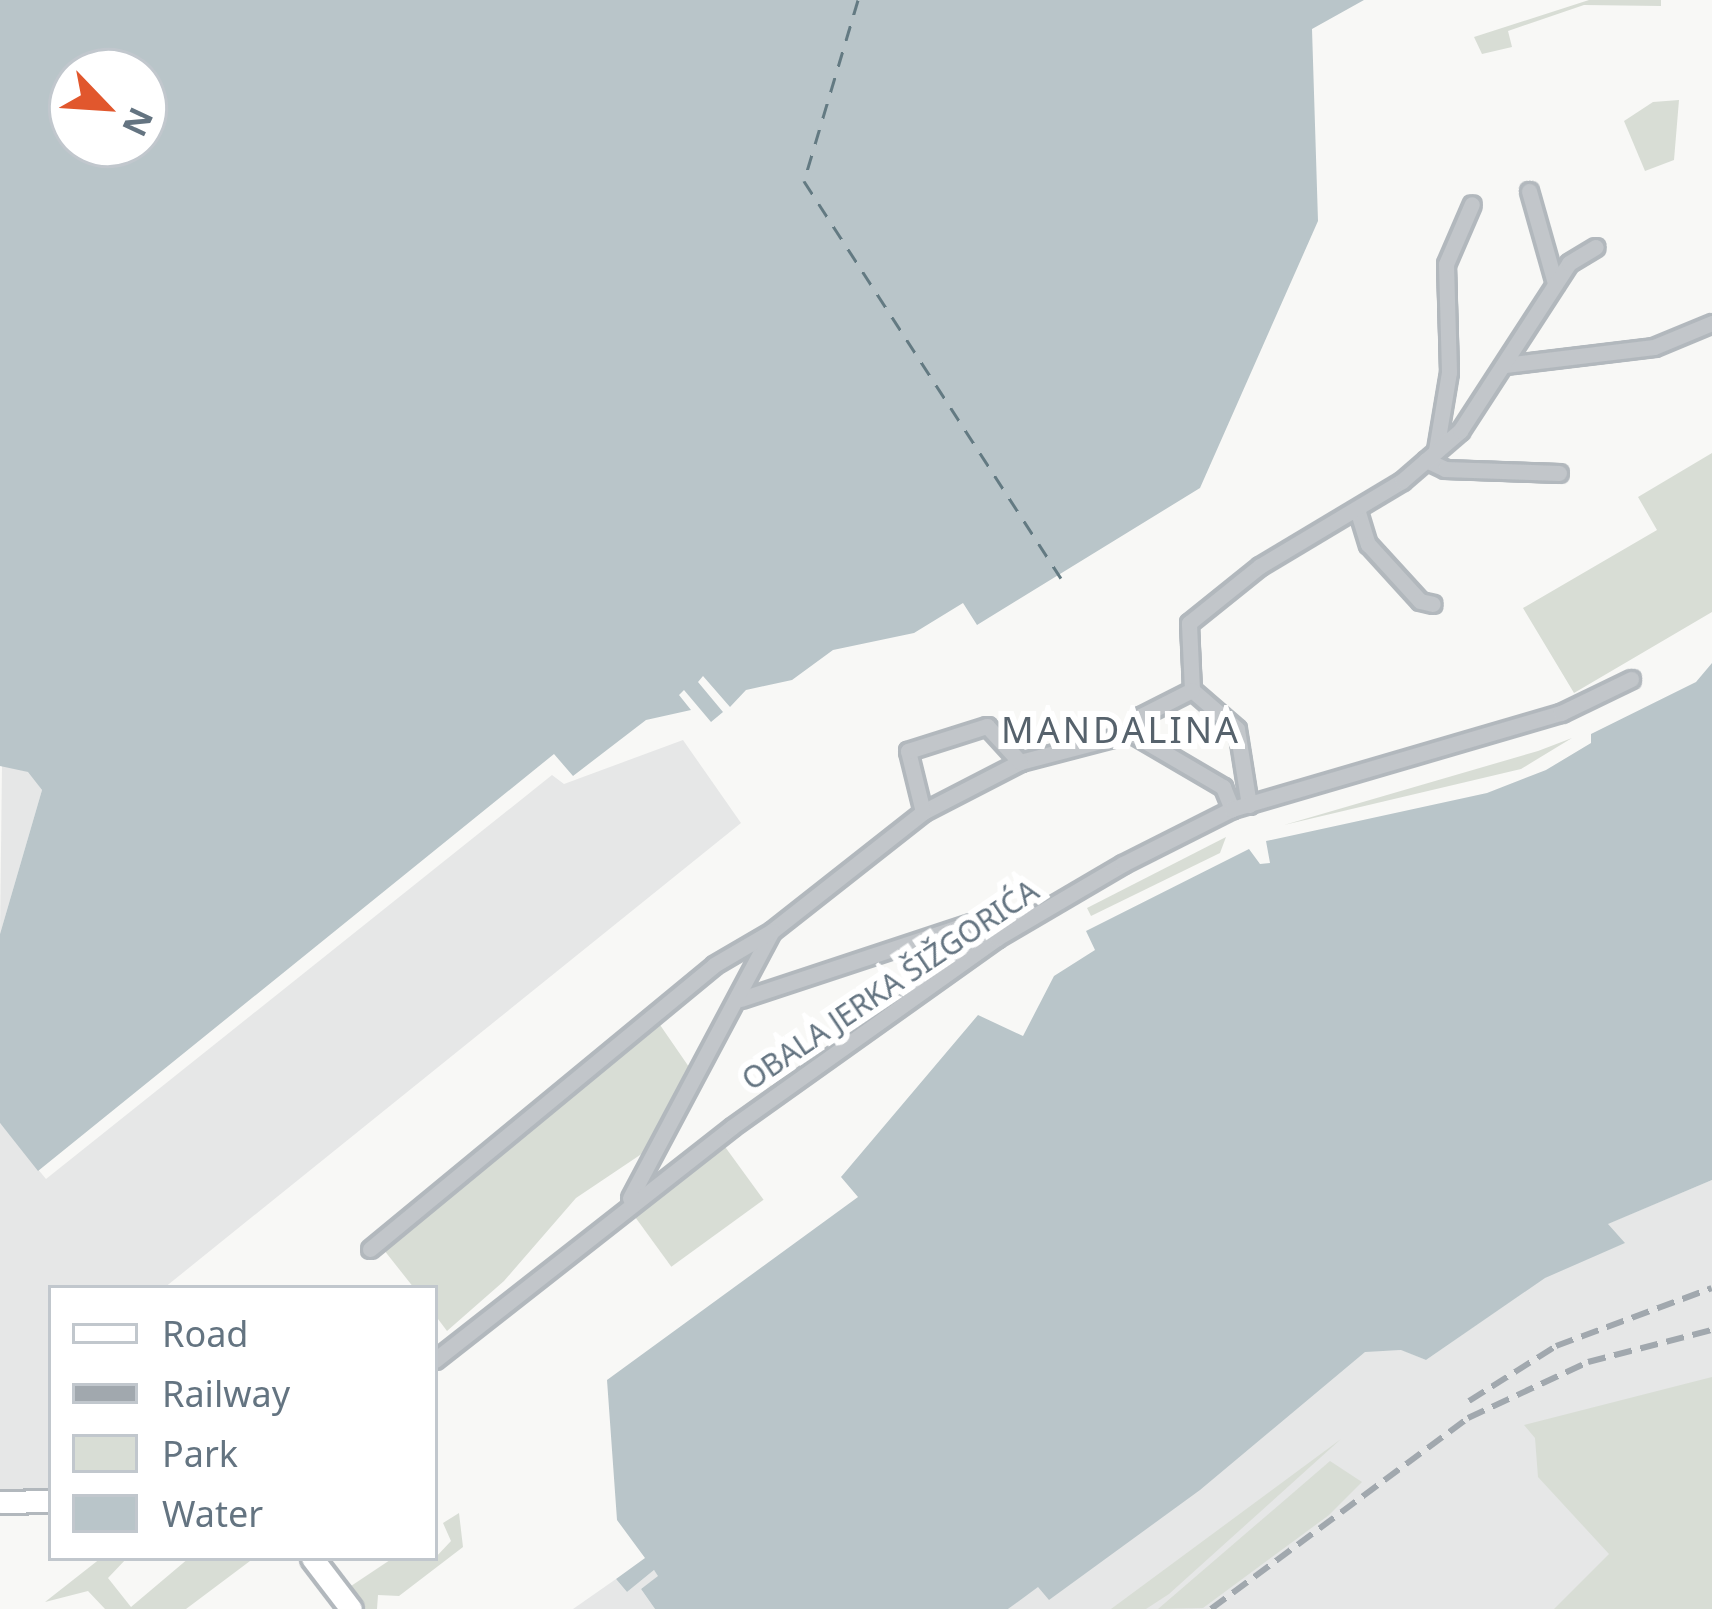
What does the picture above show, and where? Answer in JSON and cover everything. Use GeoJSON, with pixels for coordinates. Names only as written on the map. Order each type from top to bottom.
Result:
{"type":"FeatureCollection","features":[{"type":"Feature","properties":{"kind":"street"},"geometry":{"type":"LineString","coordinates":[[1529,191],[1555,283]]}},
{"type":"Feature","properties":{"kind":"street"},"geometry":{"type":"LineString","coordinates":[[1431,455],[1449,372],[1446,264],[1472,204]]}},
{"type":"Feature","properties":{"kind":"street"},"geometry":{"type":"LineString","coordinates":[[1249,805],[1238,729],[1192,690],[1189,622],[1260,566],[1357,509],[1460,431],[1555,283],[1596,247]]}},
{"type":"Feature","properties":{"kind":"street"},"geometry":{"type":"LineString","coordinates":[[1505,365],[1654,347],[1712,323]]}},
{"type":"Feature","properties":{"kind":"street"},"geometry":{"type":"LineString","coordinates":[[1431,455],[1445,469],[1559,473]]}},
{"type":"Feature","properties":{"kind":"street"},"geometry":{"type":"LineString","coordinates":[[1357,509],[1368,544],[1420,601],[1433,604]]}},
{"type":"Feature","properties":{"kind":"street","name":"OBALA JERKA ŠIŽGORIĆA"},"geometry":{"type":"LineString","coordinates":[[438,1358],[626,1205],[997,938],[1232,808],[1561,713],[1631,679]]}},
{"type":"Feature","properties":{"kind":"street"},"geometry":{"type":"LineString","coordinates":[[370,1249],[714,965],[772,931],[923,812],[1020,762],[1131,733],[1141,716],[1192,690]]}},
{"type":"Feature","properties":{"kind":"street"},"geometry":{"type":"LineString","coordinates":[[923,812],[908,751],[916,745],[987,726],[1020,762]]}},
{"type":"Feature","properties":{"kind":"street"},"geometry":{"type":"LineString","coordinates":[[1131,733],[1223,787],[1232,808]]}},
{"type":"Feature","properties":{"kind":"street"},"geometry":{"type":"LineString","coordinates":[[741,999],[980,920],[997,938]]}},
{"type":"Feature","properties":{"kind":"street"},"geometry":{"type":"LineString","coordinates":[[626,1205],[741,999],[772,931]]}},
{"type":"Feature","properties":{"kind":"street"},"geometry":{"type":"LineString","coordinates":[[0,1502],[48,1501]]}},
{"type":"Feature","properties":{"kind":"street"},"geometry":{"type":"LineString","coordinates":[[314,1561],[351,1609]]}},
{"type":"Feature","properties":{"kind":"shaded area"},"geometry":{"type":"Polygon","coordinates":[[[683,740],[741,823],[168,1285],[48,1285],[48,1492],[0,1492],[0,1123],[46,1179],[552,775],[564,784],[683,740]]]}},
{"type":"Feature","properties":{"kind":"shaded area"},"geometry":{"type":"Polygon","coordinates":[[[2,765],[29,772],[42,790],[0,934],[2,765]]]}},
{"type":"Feature","properties":{"kind":"shaded area"},"geometry":{"type":"Polygon","coordinates":[[[1712,1180],[1712,1609],[1008,1609],[1038,1586],[1049,1599],[1365,1351],[1402,1350],[1426,1360],[1545,1277],[1624,1243],[1607,1224],[1712,1180]]]}},
{"type":"Feature","properties":{"kind":"shaded area"},"geometry":{"type":"Polygon","coordinates":[[[654,1570],[659,1576],[641,1589],[655,1609],[573,1609],[616,1579],[627,1592],[654,1570]]]}},
{"type":"Feature","properties":{"kind":"green space"},"geometry":{"type":"Polygon","coordinates":[[[1589,0],[1661,0],[1661,6],[1584,5],[1508,31],[1512,47],[1482,54],[1474,37],[1589,0]]]}},
{"type":"Feature","properties":{"kind":"green space"},"geometry":{"type":"Polygon","coordinates":[[[1679,100],[1674,160],[1645,171],[1624,121],[1653,102],[1679,100]]]}},
{"type":"Feature","properties":{"kind":"green space"},"geometry":{"type":"Polygon","coordinates":[[[1712,453],[1712,612],[1574,693],[1523,608],[1657,530],[1638,497],[1712,453]]]}},
{"type":"Feature","properties":{"kind":"green space"},"geometry":{"type":"Polygon","coordinates":[[[1572,738],[1521,769],[1284,825],[1538,751],[1572,738]]]}},
{"type":"Feature","properties":{"kind":"green space"},"geometry":{"type":"Polygon","coordinates":[[[1226,837],[1220,853],[1091,916],[1087,908],[1226,837]]]}},
{"type":"Feature","properties":{"kind":"green space"},"geometry":{"type":"Polygon","coordinates":[[[658,1022],[689,1067],[643,1153],[576,1198],[504,1281],[447,1331],[438,1319],[438,1285],[412,1285],[380,1245],[658,1022]]]}},
{"type":"Feature","properties":{"kind":"green space"},"geometry":{"type":"Polygon","coordinates":[[[723,1144],[764,1200],[671,1267],[631,1211],[723,1144]]]}},
{"type":"Feature","properties":{"kind":"green space"},"geometry":{"type":"Polygon","coordinates":[[[1712,1377],[1712,1609],[1554,1609],[1609,1554],[1538,1477],[1535,1438],[1524,1425],[1712,1377]]]}},
{"type":"Feature","properties":{"kind":"green space"},"geometry":{"type":"Polygon","coordinates":[[[1341,1439],[1169,1594],[1146,1609],[1111,1609],[1341,1439]]]}},
{"type":"Feature","properties":{"kind":"green space"},"geometry":{"type":"Polygon","coordinates":[[[1330,1461],[1362,1482],[1329,1515],[1203,1608],[1158,1609],[1330,1461]]]}},
{"type":"Feature","properties":{"kind":"green space"},"geometry":{"type":"Polygon","coordinates":[[[459,1513],[463,1547],[399,1596],[378,1595],[377,1609],[362,1609],[348,1588],[388,1561],[438,1561],[451,1541],[443,1523],[459,1513]]]}},
{"type":"Feature","properties":{"kind":"green space"},"geometry":{"type":"Polygon","coordinates":[[[97,1561],[124,1561],[108,1578],[131,1607],[185,1561],[250,1561],[186,1609],[105,1609],[88,1591],[45,1602],[97,1561]]]}},
{"type":"Feature","properties":{"kind":"water"},"geometry":{"type":"Polygon","coordinates":[[[0,0],[1364,0],[1312,29],[1318,221],[1200,488],[977,625],[963,603],[914,633],[833,650],[792,680],[746,690],[730,707],[703,676],[698,682],[723,712],[711,722],[684,690],[679,695],[691,710],[646,720],[573,776],[554,754],[38,1171],[0,1123],[0,934],[42,790],[28,772],[0,766],[0,0]]]}},
{"type":"Feature","properties":{"kind":"water"},"geometry":{"type":"Polygon","coordinates":[[[1712,663],[1712,1180],[1608,1224],[1625,1243],[1545,1278],[1426,1360],[1401,1350],[1365,1352],[1200,1490],[1049,1600],[1038,1587],[1008,1609],[655,1609],[641,1589],[658,1576],[654,1570],[627,1592],[616,1579],[645,1558],[617,1520],[607,1380],[858,1197],[841,1177],[978,1015],[1023,1036],[1054,976],[1095,950],[1086,931],[1249,849],[1260,864],[1270,863],[1266,841],[1487,793],[1546,770],[1591,743],[1591,734],[1696,682],[1712,663]]]}},
{"type":"Feature","properties":{"kind":"ferry route"},"geometry":{"type":"LineString","coordinates":[[858,0],[804,181],[1061,578]]}},
{"type":"Feature","properties":{"kind":"railway"},"geometry":{"type":"LineString","coordinates":[[1469,1401],[1556,1346],[1712,1288]]}},
{"type":"Feature","properties":{"kind":"railway"},"geometry":{"type":"LineString","coordinates":[[1211,1609],[1468,1418],[1588,1362],[1712,1330]]}},
{"type":"Feature","properties":{"kind":"district","name":"MANDALINA"},"geometry":{"type":"Point","coordinates":[1121,730]}}]}
